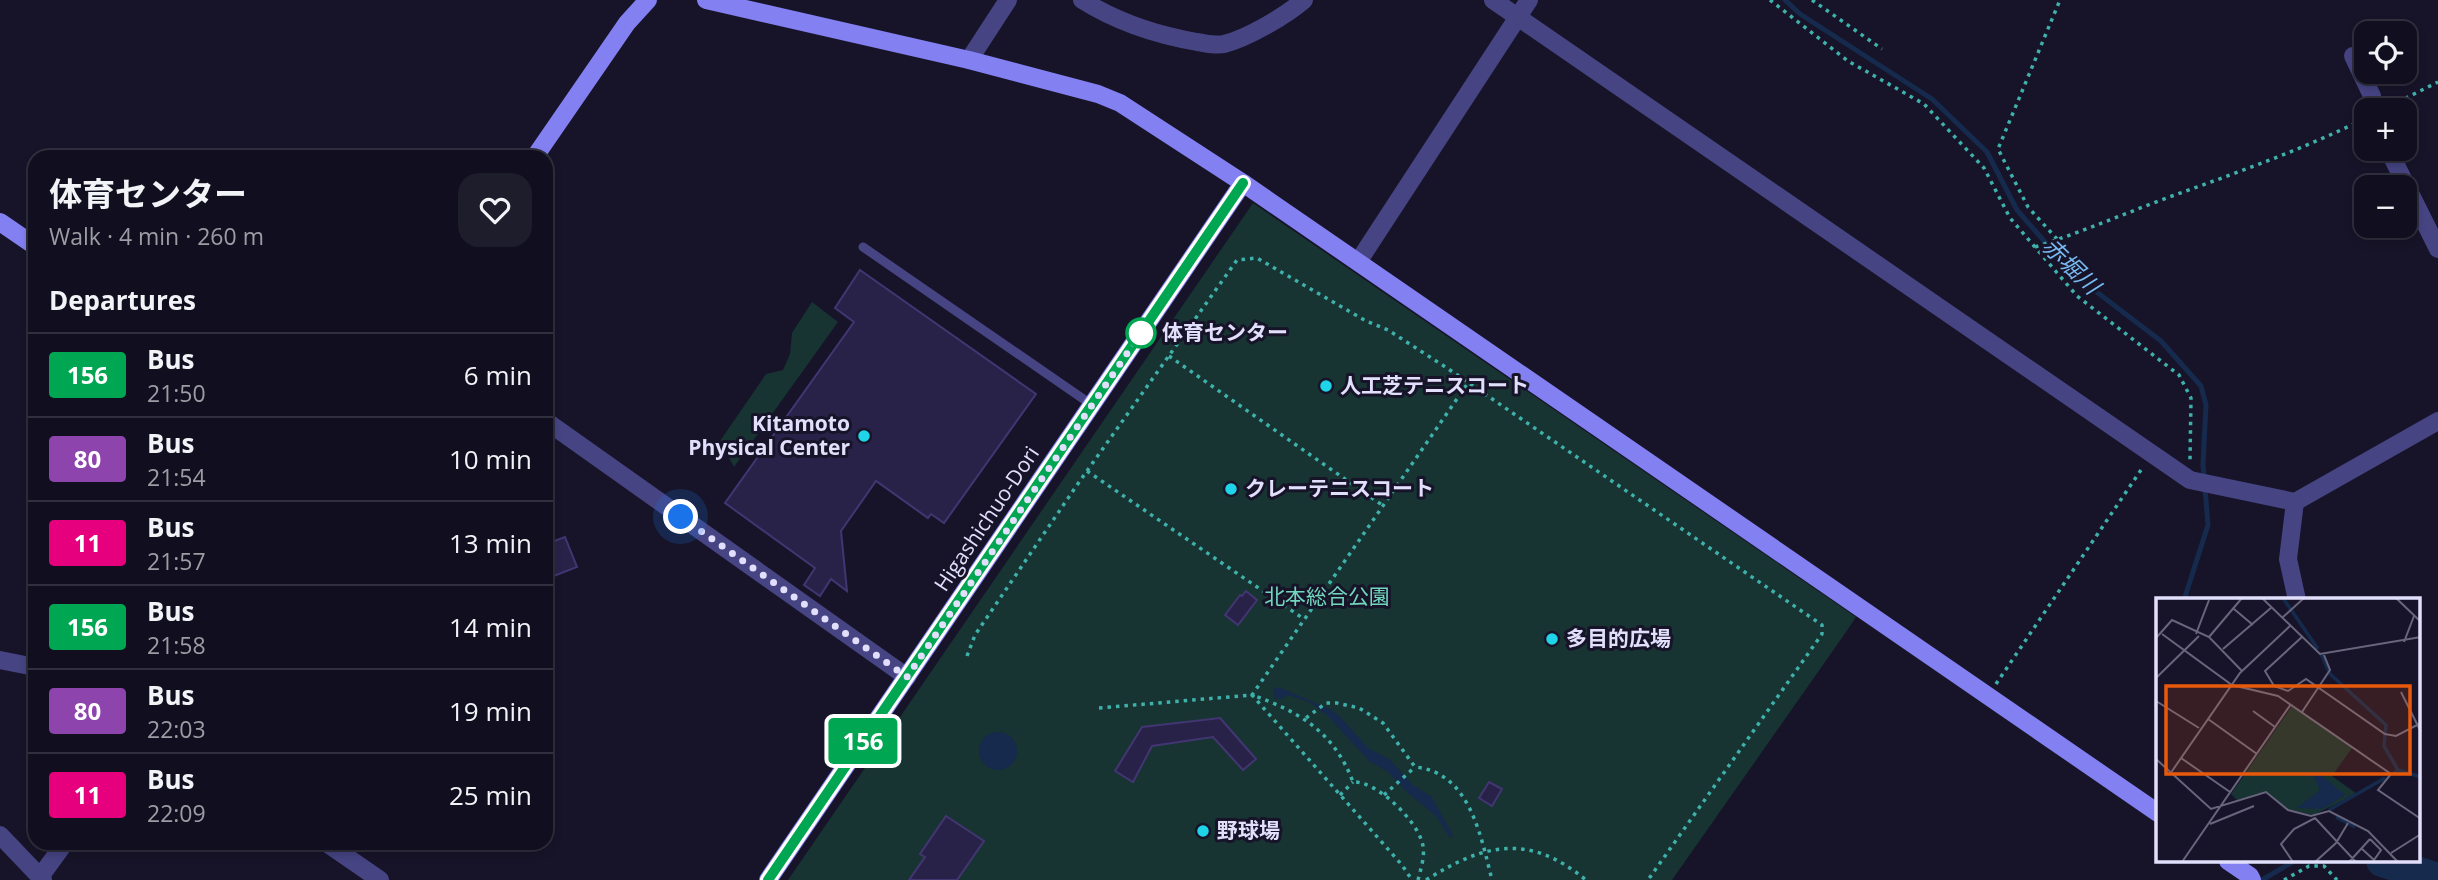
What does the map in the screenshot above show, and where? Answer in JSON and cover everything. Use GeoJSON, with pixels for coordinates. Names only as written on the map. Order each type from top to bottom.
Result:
{"type":"FeatureCollection","features":[{"type":"Feature","properties":{"kind":"street"},"geometry":{"type":"LineString","coordinates":[[540,150],[627,23],[648,0]]}},
{"type":"Feature","properties":{"kind":"street"},"geometry":{"type":"LineString","coordinates":[[706,0],[969,60],[1098,94],[1120,103],[1243,183],[2156,812]]}},
{"type":"Feature","properties":{"kind":"street"},"geometry":{"type":"LineString","coordinates":[[969,60],[1009,0]]}},
{"type":"Feature","properties":{"kind":"street"},"geometry":{"type":"LineString","coordinates":[[1082,0],[1100,12],[1144,30],[1222,45],[1295,8],[1304,0]]}},
{"type":"Feature","properties":{"kind":"street"},"geometry":{"type":"LineString","coordinates":[[1493,0],[2190,480],[2295,502],[2438,421]]}},
{"type":"Feature","properties":{"kind":"street"},"geometry":{"type":"LineString","coordinates":[[1358,262],[1528,0]]}},
{"type":"Feature","properties":{"kind":"street"},"geometry":{"type":"LineString","coordinates":[[2353,56],[2372,98]]}},
{"type":"Feature","properties":{"kind":"street"},"geometry":{"type":"LineString","coordinates":[[2394,161],[2438,249]]}},
{"type":"Feature","properties":{"kind":"street","name":"Higashichuo-Dori"},"geometry":{"type":"LineString","coordinates":[[768,880],[1243,183]]}},
{"type":"Feature","properties":{"kind":"street"},"geometry":{"type":"LineString","coordinates":[[0,222],[28,241]]}},
{"type":"Feature","properties":{"kind":"street"},"geometry":{"type":"LineString","coordinates":[[553,426],[907,677]]}},
{"type":"Feature","properties":{"kind":"street"},"geometry":{"type":"LineString","coordinates":[[2295,502],[2288,559],[2297,598]]}},
{"type":"Feature","properties":{"kind":"street"},"geometry":{"type":"LineString","coordinates":[[0,660],[28,666]]}},
{"type":"Feature","properties":{"kind":"street"},"geometry":{"type":"LineString","coordinates":[[0,835],[41,878],[60,850]]}},
{"type":"Feature","properties":{"kind":"street"},"geometry":{"type":"LineString","coordinates":[[337,850],[380,880]]}},
{"type":"Feature","properties":{"kind":"street"},"geometry":{"type":"LineString","coordinates":[[2229,862],[2252,880]]}},
{"type":"Feature","properties":{"kind":"lane"},"geometry":{"type":"LineString","coordinates":[[863,247],[1092,405]]}},
{"type":"Feature","properties":{"kind":"path"},"geometry":{"type":"LineString","coordinates":[[1770,0],[1848,61],[1924,104],[1984,168],[2010,218],[2077,296],[2179,375],[2191,398],[2190,480]]}},
{"type":"Feature","properties":{"kind":"path"},"geometry":{"type":"LineString","coordinates":[[1812,0],[1882,49]]}},
{"type":"Feature","properties":{"kind":"path"},"geometry":{"type":"LineString","coordinates":[[2058,240],[2028,207],[1998,149],[2060,0]]}},
{"type":"Feature","properties":{"kind":"path"},"geometry":{"type":"LineString","coordinates":[[2406,98],[2438,82]]}},
{"type":"Feature","properties":{"kind":"path"},"geometry":{"type":"LineString","coordinates":[[2035,247],[2260,164],[2354,124]]}},
{"type":"Feature","properties":{"kind":"path"},"geometry":{"type":"LineString","coordinates":[[967,656],[975,635],[1087,471],[1237,260],[1257,258],[1366,321],[1388,330],[1822,625],[1822,634],[1648,880]]}},
{"type":"Feature","properties":{"kind":"path"},"geometry":{"type":"LineString","coordinates":[[1169,356],[1383,505]]}},
{"type":"Feature","properties":{"kind":"path"},"geometry":{"type":"LineString","coordinates":[[1252,695],[1468,383]]}},
{"type":"Feature","properties":{"kind":"path"},"geometry":{"type":"LineString","coordinates":[[1988,696],[2152,453]]}},
{"type":"Feature","properties":{"kind":"path"},"geometry":{"type":"LineString","coordinates":[[1087,471],[1304,619]]}},
{"type":"Feature","properties":{"kind":"path"},"geometry":{"type":"LineString","coordinates":[[1252,695],[1402,865],[1412,880]]}},
{"type":"Feature","properties":{"kind":"path"},"geometry":{"type":"LineString","coordinates":[[1099,708],[1252,695],[1282,705],[1314,725],[1346,764],[1353,782]]}},
{"type":"Feature","properties":{"kind":"path"},"geometry":{"type":"LineString","coordinates":[[1306,719],[1326,703],[1359,708],[1383,723],[1416,767]]}},
{"type":"Feature","properties":{"kind":"path"},"geometry":{"type":"LineString","coordinates":[[1384,795],[1416,767],[1427,768],[1453,785],[1470,806],[1492,880]]}},
{"type":"Feature","properties":{"kind":"path"},"geometry":{"type":"LineString","coordinates":[[1340,795],[1353,782]]}},
{"type":"Feature","properties":{"kind":"path"},"geometry":{"type":"LineString","coordinates":[[1353,782],[1375,788],[1416,828],[1423,843],[1423,864],[1418,880]]}},
{"type":"Feature","properties":{"kind":"path"},"geometry":{"type":"LineString","coordinates":[[1426,880],[1468,856],[1512,848],[1558,859],[1583,879]]}},
{"type":"Feature","properties":{"kind":"path"},"geometry":{"type":"LineString","coordinates":[[2284,880],[2309,866],[2325,866],[2337,880]]}},
{"type":"Feature","properties":{"kind":"green space","name":"北本総合公園"},"geometry":{"type":"Polygon","coordinates":[[[1253,203],[1856,617],[1846,632],[1672,880],[788,880],[1253,203]]]}},
{"type":"Feature","properties":{"kind":"green space"},"geometry":{"type":"Polygon","coordinates":[[[812,302],[838,322],[734,467],[720,441],[766,374],[783,370],[790,354],[792,333],[812,302]]]}},
{"type":"Feature","properties":{"kind":"water"},"geometry":{"type":"Polygon","coordinates":[[[1278,687],[1332,710],[1368,748],[1389,759],[1414,786],[1431,796],[1453,835],[1450,838],[1436,816],[1388,772],[1369,761],[1327,715],[1309,702],[1288,695],[1275,699],[1273,690],[1278,687]]]}},
{"type":"Feature","properties":{"kind":"water"},"geometry":{"type":"Polygon","coordinates":[[[998,732],[1012,737],[1017,751],[1012,765],[998,770],[984,765],[979,751],[984,737],[998,732]]]}},
{"type":"Feature","properties":{"kind":"building"},"geometry":{"type":"Polygon","coordinates":[[[860,270],[1036,394],[944,523],[931,514],[928,518],[876,481],[841,531],[847,591],[831,579],[820,596],[804,585],[815,568],[725,503],[854,322],[835,308],[860,270]]]}},
{"type":"Feature","properties":{"kind":"building"},"geometry":{"type":"Polygon","coordinates":[[[565,537],[577,567],[553,576],[553,541],[565,537]]]}},
{"type":"Feature","properties":{"kind":"building"},"geometry":{"type":"Polygon","coordinates":[[[1246,591],[1257,600],[1238,625],[1225,615],[1246,591]]]}},
{"type":"Feature","properties":{"kind":"building"},"geometry":{"type":"Polygon","coordinates":[[[1220,718],[1256,759],[1243,770],[1213,737],[1152,746],[1133,782],[1115,771],[1142,727],[1220,718]]]}},
{"type":"Feature","properties":{"kind":"building"},"geometry":{"type":"Polygon","coordinates":[[[1489,782],[1502,789],[1492,806],[1479,798],[1489,782]]]}},
{"type":"Feature","properties":{"kind":"building"},"geometry":{"type":"Polygon","coordinates":[[[946,816],[984,841],[957,880],[909,880],[925,857],[920,854],[946,816]]]}},
{"type":"Feature","properties":{"kind":"waterway","name":"赤堀川"},"geometry":{"type":"LineString","coordinates":[[1785,0],[1800,14],[1932,99],[1987,152],[2017,210],[2073,274],[2161,341],[2201,386],[2206,405],[2203,465],[2208,525],[2185,598]]}},
{"type":"Feature","properties":{"kind":"waterway"},"geometry":{"type":"LineString","coordinates":[[2262,880],[2292,862]]}},
{"type":"Feature","properties":{"kind":"waterway","name":"赤堀川"},"geometry":{"type":"LineString","coordinates":[[2385,862],[2438,879]]}},
{"type":"Feature","properties":{"kind":"bus line","name":"156"},"geometry":{"type":"LineString","coordinates":[[768,880],[1243,183]]}},
{"type":"Feature","properties":{"kind":"place","name":"体育センター"},"geometry":{"type":"Point","coordinates":[1141,333]}},
{"type":"Feature","properties":{"kind":"place","name":"人工芝テニスコート"},"geometry":{"type":"Point","coordinates":[1326,386]}},
{"type":"Feature","properties":{"kind":"place","name":"Kitamoto Physical Center"},"geometry":{"type":"Point","coordinates":[864,436]}},
{"type":"Feature","properties":{"kind":"place","name":"クレーテニスコート"},"geometry":{"type":"Point","coordinates":[1231,489]}},
{"type":"Feature","properties":{"kind":"place","name":"多目的広場"},"geometry":{"type":"Point","coordinates":[1552,639]}},
{"type":"Feature","properties":{"kind":"place","name":"野球場"},"geometry":{"type":"Point","coordinates":[1203,831]}},
{"type":"Feature","properties":{"kind":"route"},"geometry":{"type":"LineString","coordinates":[[681,517],[907,677],[1141,333]]}}]}
